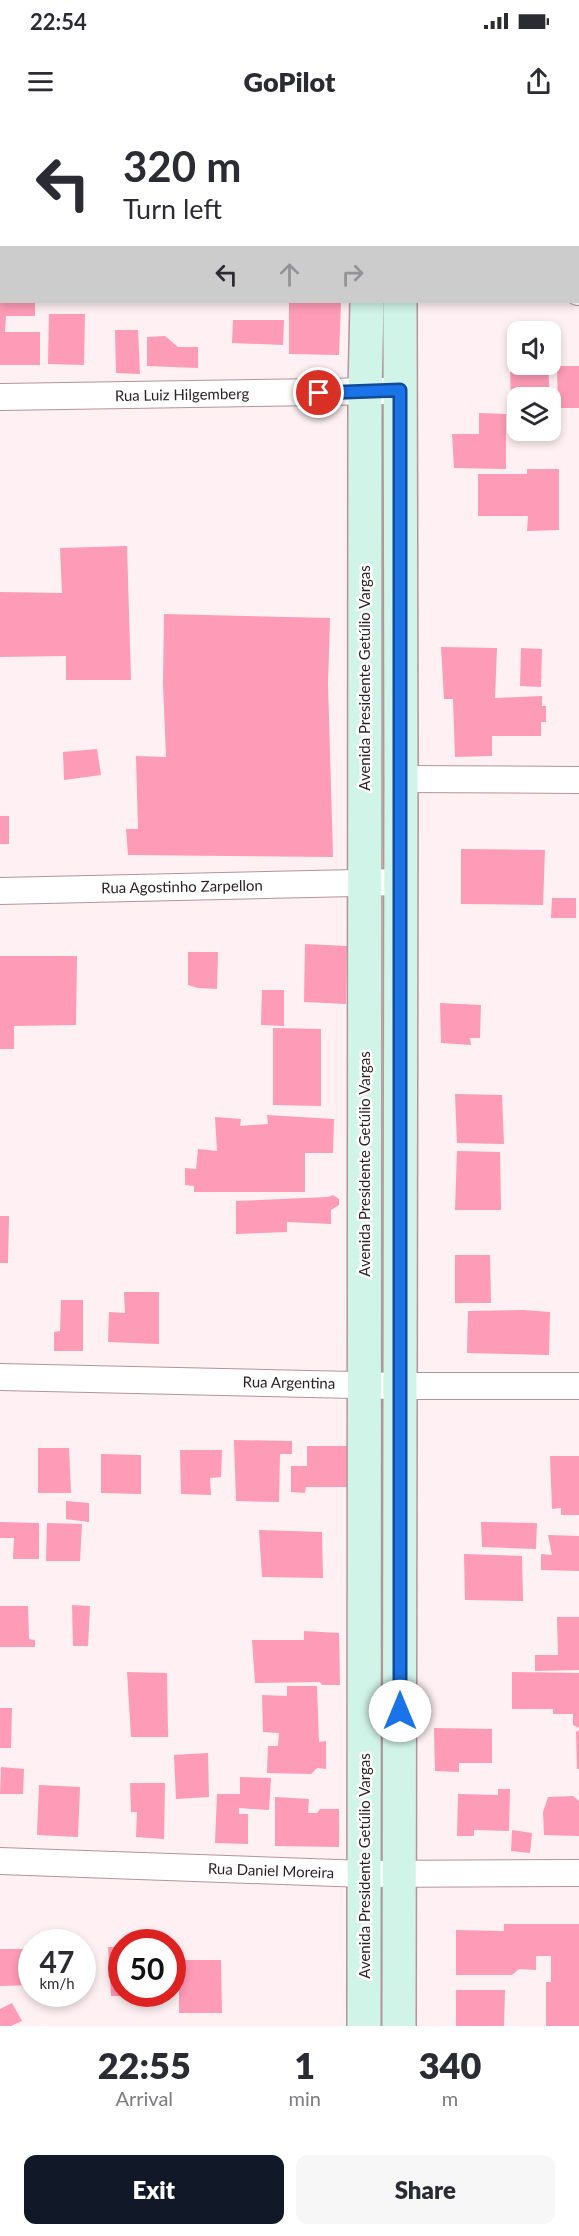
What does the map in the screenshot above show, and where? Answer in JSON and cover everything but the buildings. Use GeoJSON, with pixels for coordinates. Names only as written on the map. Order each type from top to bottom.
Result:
{"type":"FeatureCollection","features":[{"type":"Feature","properties":{"kind":"main road","name":"Avenida Presidente Getúlio Vargas"},"geometry":{"type":"LineString","coordinates":[[364,2026],[365,392],[368,303]]}},
{"type":"Feature","properties":{"kind":"main road"},"geometry":{"type":"LineString","coordinates":[[399,2026],[400,303]]}},
{"type":"Feature","properties":{"kind":"street","name":"Rua Luiz Hilgemberg"},"geometry":{"type":"LineString","coordinates":[[0,397],[400,390]]}},
{"type":"Feature","properties":{"kind":"street"},"geometry":{"type":"LineString","coordinates":[[401,779],[579,780]]}},
{"type":"Feature","properties":{"kind":"street","name":"Rua Agostinho Zarpellon"},"geometry":{"type":"LineString","coordinates":[[0,891],[401,882]]}},
{"type":"Feature","properties":{"kind":"street","name":"Rua Argentina"},"geometry":{"type":"LineString","coordinates":[[0,1377],[399,1386],[579,1386]]}},
{"type":"Feature","properties":{"kind":"street","name":"Rua Daniel Moreira"},"geometry":{"type":"LineString","coordinates":[[0,1861],[365,1874],[579,1873]]}},
{"type":"Feature","properties":{"kind":"route"},"geometry":{"type":"LineString","coordinates":[[319,393],[400,390],[400,1711]]}}]}
